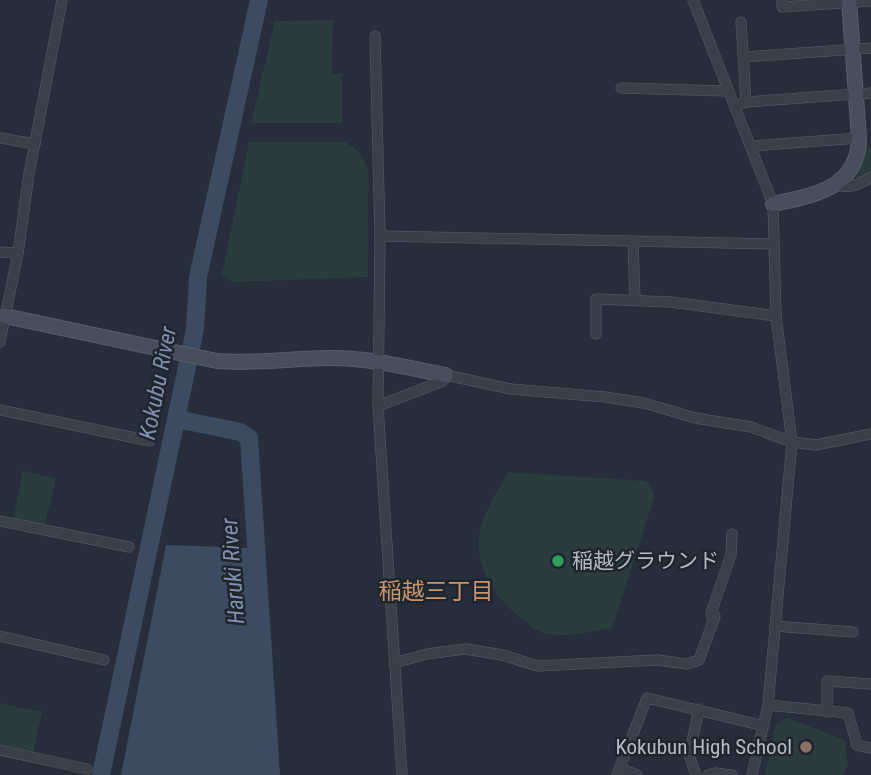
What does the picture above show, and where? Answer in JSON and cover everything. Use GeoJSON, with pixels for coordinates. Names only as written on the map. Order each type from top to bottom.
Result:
{"type":"FeatureCollection","features":[{"type":"Feature","properties":{"kind":"street"},"geometry":{"type":"LineString","coordinates":[[0,342],[2,316],[18,253],[61,0]]}},
{"type":"Feature","properties":{"kind":"street"},"geometry":{"type":"LineString","coordinates":[[693,0],[774,204],[776,316],[792,442],[768,705],[752,775]]}},
{"type":"Feature","properties":{"kind":"street"},"geometry":{"type":"LineString","coordinates":[[782,0],[782,7],[871,1]]}},
{"type":"Feature","properties":{"kind":"street"},"geometry":{"type":"LineString","coordinates":[[774,204],[817,194],[836,185],[850,172],[859,152],[864,94],[853,49],[849,1]]}},
{"type":"Feature","properties":{"kind":"street"},"geometry":{"type":"LineString","coordinates":[[741,22],[746,102]]}},
{"type":"Feature","properties":{"kind":"street"},"geometry":{"type":"LineString","coordinates":[[375,36],[380,236],[378,406],[402,775]]}},
{"type":"Feature","properties":{"kind":"street"},"geometry":{"type":"LineString","coordinates":[[744,57],[871,48]]}},
{"type":"Feature","properties":{"kind":"street"},"geometry":{"type":"LineString","coordinates":[[621,88],[727,91]]}},
{"type":"Feature","properties":{"kind":"street"},"geometry":{"type":"LineString","coordinates":[[735,106],[746,102],[864,94]]}},
{"type":"Feature","properties":{"kind":"street"},"geometry":{"type":"LineString","coordinates":[[0,138],[35,144]]}},
{"type":"Feature","properties":{"kind":"street"},"geometry":{"type":"LineString","coordinates":[[752,146],[859,138]]}},
{"type":"Feature","properties":{"kind":"street"},"geometry":{"type":"LineString","coordinates":[[836,185],[845,188],[862,184],[871,177]]}},
{"type":"Feature","properties":{"kind":"street"},"geometry":{"type":"LineString","coordinates":[[380,236],[774,244]]}},
{"type":"Feature","properties":{"kind":"street"},"geometry":{"type":"LineString","coordinates":[[633,241],[635,299]]}},
{"type":"Feature","properties":{"kind":"street"},"geometry":{"type":"LineString","coordinates":[[0,252],[18,253]]}},
{"type":"Feature","properties":{"kind":"street"},"geometry":{"type":"LineString","coordinates":[[596,334],[596,299],[635,299],[776,316]]}},
{"type":"Feature","properties":{"kind":"street"},"geometry":{"type":"LineString","coordinates":[[2,316],[209,359],[238,362],[330,358],[378,362],[519,390],[644,403],[695,418],[751,428],[792,442],[816,445],[871,434]]}},
{"type":"Feature","properties":{"kind":"street"},"geometry":{"type":"LineString","coordinates":[[378,406],[443,381],[446,375]]}},
{"type":"Feature","properties":{"kind":"street"},"geometry":{"type":"LineString","coordinates":[[0,410],[150,441]]}},
{"type":"Feature","properties":{"kind":"street"},"geometry":{"type":"LineString","coordinates":[[0,521],[129,547]]}},
{"type":"Feature","properties":{"kind":"street"},"geometry":{"type":"LineString","coordinates":[[394,663],[427,654],[465,649],[503,654],[537,666],[657,660],[687,664],[699,660],[714,619],[711,613],[732,555],[732,534]]}},
{"type":"Feature","properties":{"kind":"street"},"geometry":{"type":"LineString","coordinates":[[775,626],[853,632]]}},
{"type":"Feature","properties":{"kind":"street"},"geometry":{"type":"LineString","coordinates":[[0,636],[104,660]]}},
{"type":"Feature","properties":{"kind":"street"},"geometry":{"type":"LineString","coordinates":[[827,712],[827,681],[871,684]]}},
{"type":"Feature","properties":{"kind":"street"},"geometry":{"type":"LineString","coordinates":[[637,775],[618,772],[646,698],[764,726]]}},
{"type":"Feature","properties":{"kind":"street"},"geometry":{"type":"LineString","coordinates":[[768,705],[848,713],[857,745],[871,748]]}},
{"type":"Feature","properties":{"kind":"street"},"geometry":{"type":"LineString","coordinates":[[696,775],[689,755],[699,709]]}},
{"type":"Feature","properties":{"kind":"street"},"geometry":{"type":"LineString","coordinates":[[0,750],[88,769]]}},
{"type":"Feature","properties":{"kind":"street"},"geometry":{"type":"LineString","coordinates":[[709,775],[732,775]]}},
{"type":"Feature","properties":{"kind":"shaded area"},"geometry":{"type":"Polygon","coordinates":[[[333,20],[332,73],[342,74],[342,123],[251,123],[275,21],[333,20]]]}},
{"type":"Feature","properties":{"kind":"shaded area"},"geometry":{"type":"Polygon","coordinates":[[[863,141],[871,149],[871,172],[862,181],[853,175],[863,141]]]}},
{"type":"Feature","properties":{"kind":"shaded area"},"geometry":{"type":"Polygon","coordinates":[[[249,142],[345,142],[360,153],[368,170],[368,277],[232,282],[222,274],[249,142]]]}},
{"type":"Feature","properties":{"kind":"shaded area"},"geometry":{"type":"Polygon","coordinates":[[[23,471],[56,478],[44,527],[13,520],[23,471]]]}},
{"type":"Feature","properties":{"kind":"shaded area","name":"稲越グラウンド"},"geometry":{"type":"Polygon","coordinates":[[[508,472],[646,481],[655,495],[612,628],[566,635],[547,634],[533,628],[513,612],[494,590],[482,564],[479,535],[485,514],[508,472]]]}},
{"type":"Feature","properties":{"kind":"shaded area"},"geometry":{"type":"Polygon","coordinates":[[[0,703],[42,712],[33,753],[0,746],[0,703]]]}},
{"type":"Feature","properties":{"kind":"shaded area","name":"Kokubun High School"},"geometry":{"type":"Polygon","coordinates":[[[787,718],[845,740],[848,766],[843,775],[765,775],[776,725],[787,718]]]}},
{"type":"Feature","properties":{"kind":"water"},"geometry":{"type":"Polygon","coordinates":[[[166,545],[250,548],[266,775],[121,775],[166,545]]]}},
{"type":"Feature","properties":{"kind":"waterway","name":"Kokubu River"},"geometry":{"type":"LineString","coordinates":[[101,775],[195,329],[198,277],[259,0]]}},
{"type":"Feature","properties":{"kind":"waterway","name":"Haruki River"},"geometry":{"type":"LineString","coordinates":[[177,419],[240,432],[249,438],[271,775]]}},
{"type":"Feature","properties":{"kind":"place","name":"稲越グラウンド"},"geometry":{"type":"Point","coordinates":[558,561]}},
{"type":"Feature","properties":{"kind":"place","name":"Kokubun High School"},"geometry":{"type":"Point","coordinates":[806,747]}},
{"type":"Feature","properties":{"kind":"district","name":"稲越三丁目"},"geometry":{"type":"Point","coordinates":[436,591]}}]}
